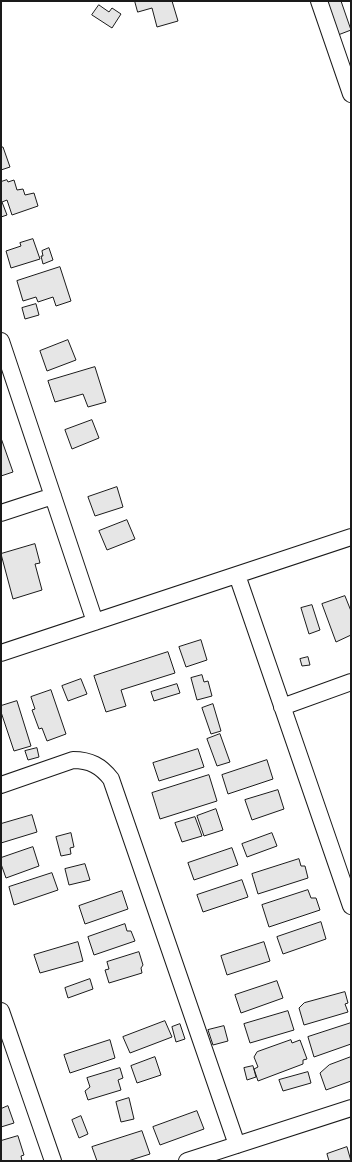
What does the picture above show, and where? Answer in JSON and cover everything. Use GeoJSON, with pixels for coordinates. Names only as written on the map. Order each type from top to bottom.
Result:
{"type":"FeatureCollection","features":[{"type":"Feature","properties":{"kind":"street"},"geometry":{"type":"LineString","coordinates":[[319,1],[351,94]]}},
{"type":"Feature","properties":{"kind":"street"},"geometry":{"type":"LineString","coordinates":[[1,342],[95,622]]}},
{"type":"Feature","properties":{"kind":"street"},"geometry":{"type":"LineString","coordinates":[[1,513],[53,496]]}},
{"type":"Feature","properties":{"kind":"street"},"geometry":{"type":"LineString","coordinates":[[1,653],[351,537]]}},
{"type":"Feature","properties":{"kind":"street"},"geometry":{"type":"LineString","coordinates":[[237,575],[282,707],[344,860],[351,906]]}},
{"type":"Feature","properties":{"kind":"street"},"geometry":{"type":"LineString","coordinates":[[282,707],[351,682]]}},
{"type":"Feature","properties":{"kind":"street"},"geometry":{"type":"LineString","coordinates":[[1,785],[73,760],[85,760],[94,764],[104,770],[111,779],[237,1145]]}},
{"type":"Feature","properties":{"kind":"street"},"geometry":{"type":"LineString","coordinates":[[1,1011],[53,1161]]}},
{"type":"Feature","properties":{"kind":"street"},"geometry":{"type":"LineString","coordinates":[[187,1161],[351,1108]]}},
{"type":"Feature","properties":{"kind":"building"},"geometry":{"type":"Polygon","coordinates":[[[135,1],[172,1],[178,21],[157,27],[152,8],[138,12],[135,1]]]}},
{"type":"Feature","properties":{"kind":"building"},"geometry":{"type":"Polygon","coordinates":[[[327,1],[341,1],[351,30],[338,35],[327,1]]]}},
{"type":"Feature","properties":{"kind":"building"},"geometry":{"type":"Polygon","coordinates":[[[99,5],[109,12],[112,8],[121,14],[112,28],[92,15],[99,5]]]}},
{"type":"Feature","properties":{"kind":"building"},"geometry":{"type":"Polygon","coordinates":[[[1,147],[3,147],[10,167],[1,170],[1,147]]]}},
{"type":"Feature","properties":{"kind":"building"},"geometry":{"type":"Polygon","coordinates":[[[7,180],[8,182],[14,180],[17,190],[23,189],[25,195],[34,193],[38,206],[12,215],[7,200],[2,202],[7,215],[1,217],[1,182],[7,180]]]}},
{"type":"Feature","properties":{"kind":"building"},"geometry":{"type":"Polygon","coordinates":[[[33,239],[40,259],[11,268],[6,251],[21,246],[20,243],[33,239]]]}},
{"type":"Feature","properties":{"kind":"building"},"geometry":{"type":"Polygon","coordinates":[[[49,248],[53,260],[43,264],[41,256],[43,256],[42,251],[49,248]]]}},
{"type":"Feature","properties":{"kind":"building"},"geometry":{"type":"Polygon","coordinates":[[[60,267],[71,301],[56,306],[53,297],[38,302],[36,297],[23,301],[17,281],[60,267]]]}},
{"type":"Feature","properties":{"kind":"building"},"geometry":{"type":"Polygon","coordinates":[[[36,304],[39,315],[25,319],[22,308],[36,304]]]}},
{"type":"Feature","properties":{"kind":"building"},"geometry":{"type":"Polygon","coordinates":[[[68,340],[76,360],[47,371],[40,351],[68,340]]]}},
{"type":"Feature","properties":{"kind":"building"},"geometry":{"type":"Polygon","coordinates":[[[95,367],[106,402],[88,407],[83,394],[55,402],[48,381],[95,367]]]}},
{"type":"Feature","properties":{"kind":"building"},"geometry":{"type":"Polygon","coordinates":[[[92,420],[99,438],[72,449],[65,430],[92,420]]]}},
{"type":"Feature","properties":{"kind":"building"},"geometry":{"type":"Polygon","coordinates":[[[1,438],[13,472],[1,476],[1,438]]]}},
{"type":"Feature","properties":{"kind":"building"},"geometry":{"type":"Polygon","coordinates":[[[117,487],[123,507],[95,516],[88,497],[117,487]]]}},
{"type":"Feature","properties":{"kind":"building"},"geometry":{"type":"Polygon","coordinates":[[[127,520],[135,539],[107,550],[99,531],[127,520]]]}},
{"type":"Feature","properties":{"kind":"building"},"geometry":{"type":"Polygon","coordinates":[[[35,544],[40,563],[35,564],[42,590],[13,599],[1,554],[35,544]]]}},
{"type":"Feature","properties":{"kind":"building"},"geometry":{"type":"Polygon","coordinates":[[[345,596],[351,611],[351,635],[336,642],[322,604],[345,596]]]}},
{"type":"Feature","properties":{"kind":"building"},"geometry":{"type":"Polygon","coordinates":[[[312,605],[320,630],[309,634],[301,608],[312,605]]]}},
{"type":"Feature","properties":{"kind":"building"},"geometry":{"type":"Polygon","coordinates":[[[201,640],[207,660],[186,667],[179,647],[201,640]]]}},
{"type":"Feature","properties":{"kind":"building"},"geometry":{"type":"Polygon","coordinates":[[[168,652],[175,673],[121,690],[126,706],[106,712],[94,676],[168,652]]]}},
{"type":"Feature","properties":{"kind":"building"},"geometry":{"type":"Polygon","coordinates":[[[308,657],[310,665],[302,666],[300,659],[308,657]]]}},
{"type":"Feature","properties":{"kind":"building"},"geometry":{"type":"Polygon","coordinates":[[[202,675],[204,682],[208,681],[212,696],[197,700],[191,678],[202,675]]]}},
{"type":"Feature","properties":{"kind":"building"},"geometry":{"type":"Polygon","coordinates":[[[81,679],[87,694],[68,701],[62,686],[81,679]]]}},
{"type":"Feature","properties":{"kind":"building"},"geometry":{"type":"Polygon","coordinates":[[[177,684],[180,693],[154,701],[151,692],[177,684]]]}},
{"type":"Feature","properties":{"kind":"building"},"geometry":{"type":"Polygon","coordinates":[[[51,690],[66,734],[47,741],[42,728],[39,729],[32,710],[35,709],[31,697],[51,690]]]}},
{"type":"Feature","properties":{"kind":"building"},"geometry":{"type":"Polygon","coordinates":[[[17,701],[31,746],[14,751],[1,712],[1,706],[17,701]]]}},
{"type":"Feature","properties":{"kind":"building"},"geometry":{"type":"Polygon","coordinates":[[[213,704],[221,731],[211,734],[202,708],[213,704]]]}},
{"type":"Feature","properties":{"kind":"building"},"geometry":{"type":"Polygon","coordinates":[[[220,734],[230,762],[217,766],[207,739],[220,734]]]}},
{"type":"Feature","properties":{"kind":"building"},"geometry":{"type":"Polygon","coordinates":[[[37,748],[39,757],[28,760],[25,751],[37,748]]]}},
{"type":"Feature","properties":{"kind":"building"},"geometry":{"type":"Polygon","coordinates":[[[198,749],[204,767],[159,781],[153,763],[198,749]]]}},
{"type":"Feature","properties":{"kind":"building"},"geometry":{"type":"Polygon","coordinates":[[[267,760],[273,779],[228,794],[222,775],[267,760]]]}},
{"type":"Feature","properties":{"kind":"building"},"geometry":{"type":"Polygon","coordinates":[[[209,775],[217,801],[160,819],[152,793],[209,775]]]}},
{"type":"Feature","properties":{"kind":"building"},"geometry":{"type":"Polygon","coordinates":[[[278,790],[284,809],[252,820],[245,800],[278,790]]]}},
{"type":"Feature","properties":{"kind":"building"},"geometry":{"type":"Polygon","coordinates":[[[216,809],[223,830],[204,836],[197,816],[216,809]]]}},
{"type":"Feature","properties":{"kind":"building"},"geometry":{"type":"Polygon","coordinates":[[[32,815],[37,832],[1,843],[1,824],[32,815]]]}},
{"type":"Feature","properties":{"kind":"building"},"geometry":{"type":"Polygon","coordinates":[[[195,817],[202,836],[182,842],[175,823],[195,817]]]}},
{"type":"Feature","properties":{"kind":"building"},"geometry":{"type":"Polygon","coordinates":[[[71,833],[74,847],[70,848],[71,854],[61,856],[56,837],[71,833]]]}},
{"type":"Feature","properties":{"kind":"building"},"geometry":{"type":"Polygon","coordinates":[[[272,833],[277,846],[247,857],[242,844],[272,833]]]}},
{"type":"Feature","properties":{"kind":"building"},"geometry":{"type":"Polygon","coordinates":[[[33,847],[39,866],[6,878],[1,864],[1,858],[33,847]]]}},
{"type":"Feature","properties":{"kind":"building"},"geometry":{"type":"Polygon","coordinates":[[[232,848],[238,865],[194,880],[188,863],[232,848]]]}},
{"type":"Feature","properties":{"kind":"building"},"geometry":{"type":"Polygon","coordinates":[[[299,859],[301,866],[305,866],[308,878],[258,894],[252,874],[299,859]]]}},
{"type":"Feature","properties":{"kind":"building"},"geometry":{"type":"Polygon","coordinates":[[[85,864],[90,880],[69,885],[65,869],[85,864]]]}},
{"type":"Feature","properties":{"kind":"building"},"geometry":{"type":"Polygon","coordinates":[[[52,873],[58,890],[14,905],[9,887],[52,873]]]}},
{"type":"Feature","properties":{"kind":"building"},"geometry":{"type":"Polygon","coordinates":[[[242,880],[248,897],[203,912],[197,895],[242,880]]]}},
{"type":"Feature","properties":{"kind":"building"},"geometry":{"type":"Polygon","coordinates":[[[308,890],[311,898],[316,898],[320,910],[269,927],[262,905],[308,890]]]}},
{"type":"Feature","properties":{"kind":"building"},"geometry":{"type":"Polygon","coordinates":[[[122,891],[128,909],[85,924],[79,906],[122,891]]]}},
{"type":"Feature","properties":{"kind":"building"},"geometry":{"type":"Polygon","coordinates":[[[321,922],[326,939],[283,954],[277,937],[321,922]]]}},
{"type":"Feature","properties":{"kind":"building"},"geometry":{"type":"Polygon","coordinates":[[[125,924],[127,931],[131,931],[135,941],[94,955],[88,937],[125,924]]]}},
{"type":"Feature","properties":{"kind":"building"},"geometry":{"type":"Polygon","coordinates":[[[78,942],[83,961],[40,973],[34,955],[78,942]]]}},
{"type":"Feature","properties":{"kind":"building"},"geometry":{"type":"Polygon","coordinates":[[[264,942],[270,961],[227,975],[221,956],[264,942]]]}},
{"type":"Feature","properties":{"kind":"building"},"geometry":{"type":"Polygon","coordinates":[[[139,952],[143,965],[141,968],[142,973],[109,983],[105,970],[109,969],[107,962],[139,952]]]}},
{"type":"Feature","properties":{"kind":"building"},"geometry":{"type":"Polygon","coordinates":[[[90,979],[93,989],[68,998],[65,988],[90,979]]]}},
{"type":"Feature","properties":{"kind":"building"},"geometry":{"type":"Polygon","coordinates":[[[277,981],[283,998],[241,1013],[235,995],[277,981]]]}},
{"type":"Feature","properties":{"kind":"building"},"geometry":{"type":"Polygon","coordinates":[[[345,992],[348,1003],[345,1004],[348,1012],[304,1025],[299,1008],[304,1003],[345,992]]]}},
{"type":"Feature","properties":{"kind":"building"},"geometry":{"type":"Polygon","coordinates":[[[288,1011],[294,1030],[250,1043],[244,1024],[288,1011]]]}},
{"type":"Feature","properties":{"kind":"building"},"geometry":{"type":"Polygon","coordinates":[[[165,1021],[172,1037],[130,1053],[123,1037],[165,1021]]]}},
{"type":"Feature","properties":{"kind":"building"},"geometry":{"type":"Polygon","coordinates":[[[351,1023],[351,1044],[314,1057],[308,1037],[351,1023]]]}},
{"type":"Feature","properties":{"kind":"building"},"geometry":{"type":"Polygon","coordinates":[[[180,1024],[185,1039],[176,1042],[172,1027],[180,1024]]]}},
{"type":"Feature","properties":{"kind":"building"},"geometry":{"type":"Polygon","coordinates":[[[224,1026],[228,1041],[213,1045],[208,1030],[224,1026]]]}},
{"type":"Feature","properties":{"kind":"building"},"geometry":{"type":"Polygon","coordinates":[[[110,1040],[115,1058],[70,1073],[64,1055],[110,1040]]]}},
{"type":"Feature","properties":{"kind":"building"},"geometry":{"type":"Polygon","coordinates":[[[291,1040],[292,1043],[300,1040],[307,1059],[303,1060],[303,1064],[258,1081],[254,1069],[258,1067],[254,1057],[257,1052],[291,1040]]]}},
{"type":"Feature","properties":{"kind":"building"},"geometry":{"type":"Polygon","coordinates":[[[155,1057],[161,1075],[137,1083],[131,1066],[155,1057]]]}},
{"type":"Feature","properties":{"kind":"building"},"geometry":{"type":"Polygon","coordinates":[[[351,1057],[351,1081],[326,1090],[320,1073],[329,1065],[351,1057]]]}},
{"type":"Feature","properties":{"kind":"building"},"geometry":{"type":"Polygon","coordinates":[[[253,1066],[256,1077],[247,1080],[244,1068],[253,1066]]]}},
{"type":"Feature","properties":{"kind":"building"},"geometry":{"type":"Polygon","coordinates":[[[120,1068],[123,1078],[118,1080],[121,1090],[88,1100],[85,1091],[90,1087],[87,1078],[120,1068]]]}},
{"type":"Feature","properties":{"kind":"building"},"geometry":{"type":"Polygon","coordinates":[[[308,1072],[311,1083],[283,1091],[279,1080],[308,1072]]]}},
{"type":"Feature","properties":{"kind":"building"},"geometry":{"type":"Polygon","coordinates":[[[129,1098],[134,1119],[121,1122],[116,1102],[129,1098]]]}},
{"type":"Feature","properties":{"kind":"building"},"geometry":{"type":"Polygon","coordinates":[[[8,1106],[14,1123],[1,1127],[1,1109],[8,1106]]]}},
{"type":"Feature","properties":{"kind":"building"},"geometry":{"type":"Polygon","coordinates":[[[197,1111],[204,1129],[160,1145],[153,1127],[197,1111]]]}},
{"type":"Feature","properties":{"kind":"building"},"geometry":{"type":"Polygon","coordinates":[[[81,1116],[88,1134],[79,1138],[72,1120],[81,1116]]]}},
{"type":"Feature","properties":{"kind":"building"},"geometry":{"type":"Polygon","coordinates":[[[142,1131],[150,1154],[128,1161],[97,1161],[92,1147],[142,1131]]]}},
{"type":"Feature","properties":{"kind":"building"},"geometry":{"type":"Polygon","coordinates":[[[18,1136],[24,1155],[21,1156],[22,1161],[1,1161],[1,1141],[18,1136]]]}},
{"type":"Feature","properties":{"kind":"building"},"geometry":{"type":"Polygon","coordinates":[[[347,1147],[351,1161],[329,1161],[327,1154],[347,1147]]]}}]}
